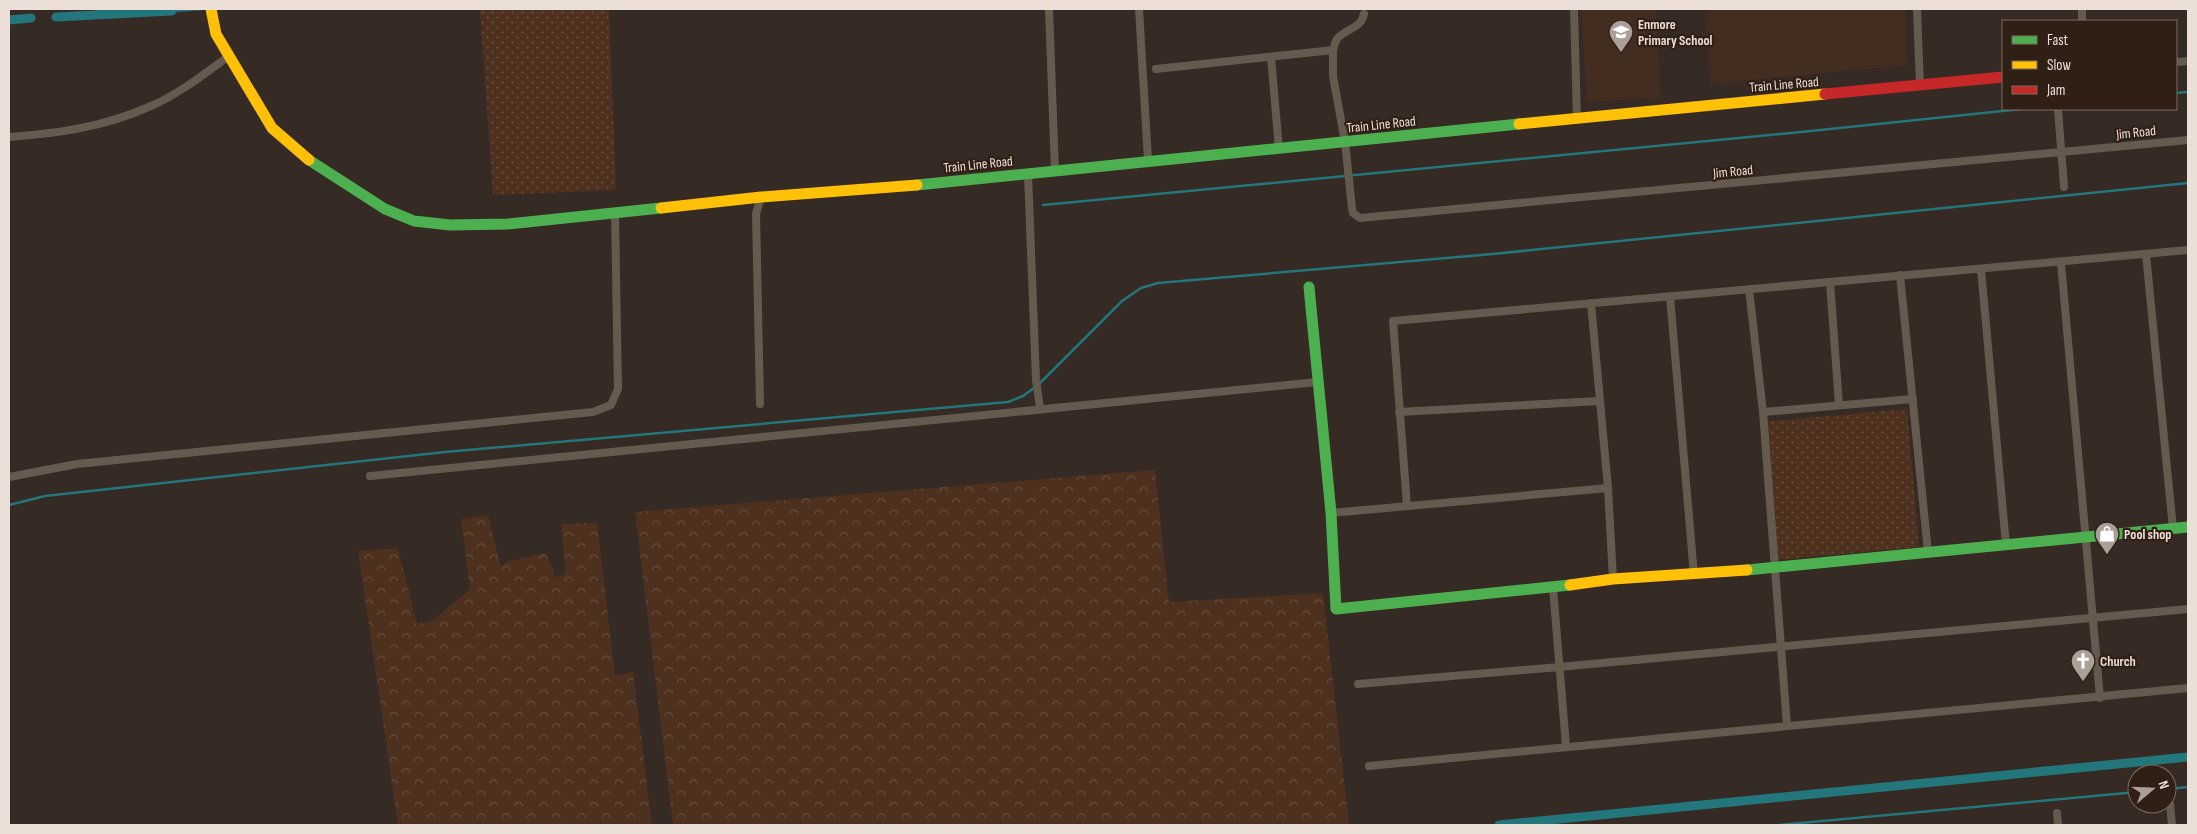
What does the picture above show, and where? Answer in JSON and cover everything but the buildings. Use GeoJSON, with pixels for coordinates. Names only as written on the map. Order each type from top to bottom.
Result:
{"type":"FeatureCollection","features":[{"type":"Feature","properties":{"kind":"street","name":"Train Line Road"},"geometry":{"type":"LineString","coordinates":[[211,9],[216,34],[272,128],[311,162],[384,209],[414,221],[450,225],[508,224],[2002,77]]}},
{"type":"Feature","properties":{"kind":"street"},"geometry":{"type":"LineString","coordinates":[[1049,9],[1055,170]]}},
{"type":"Feature","properties":{"kind":"street"},"geometry":{"type":"LineString","coordinates":[[1139,9],[1148,160]]}},
{"type":"Feature","properties":{"kind":"street"},"geometry":{"type":"LineString","coordinates":[[1574,9],[1578,118]]}},
{"type":"Feature","properties":{"kind":"street"},"geometry":{"type":"LineString","coordinates":[[1917,9],[1920,86]]}},
{"type":"Feature","properties":{"kind":"street"},"geometry":{"type":"LineString","coordinates":[[1156,69],[1332,50],[1336,40],[1358,25],[1364,14]]}},
{"type":"Feature","properties":{"kind":"street","name":"Jim Road"},"geometry":{"type":"LineString","coordinates":[[1332,50],[1333,76],[1345,142],[1353,213],[1360,218],[2188,140]]}},
{"type":"Feature","properties":{"kind":"street"},"geometry":{"type":"LineString","coordinates":[[9,137],[66,132],[98,125],[151,106],[180,90],[229,56]]}},
{"type":"Feature","properties":{"kind":"street"},"geometry":{"type":"LineString","coordinates":[[1271,57],[1279,149]]}},
{"type":"Feature","properties":{"kind":"street"},"geometry":{"type":"LineString","coordinates":[[2058,110],[2064,187]]}},
{"type":"Feature","properties":{"kind":"street"},"geometry":{"type":"LineString","coordinates":[[1028,174],[1036,380],[1040,408]]}},
{"type":"Feature","properties":{"kind":"street"},"geometry":{"type":"LineString","coordinates":[[760,404],[756,214],[761,198]]}},
{"type":"Feature","properties":{"kind":"street"},"geometry":{"type":"LineString","coordinates":[[9,477],[76,464],[593,412],[611,405],[618,389],[615,213]]}},
{"type":"Feature","properties":{"kind":"street"},"geometry":{"type":"LineString","coordinates":[[1407,506],[1393,321],[1900,275],[2061,263],[2188,250]]}},
{"type":"Feature","properties":{"kind":"street"},"geometry":{"type":"LineString","coordinates":[[2146,254],[2173,529]]}},
{"type":"Feature","properties":{"kind":"street"},"geometry":{"type":"LineString","coordinates":[[2061,263],[2100,698]]}},
{"type":"Feature","properties":{"kind":"street"},"geometry":{"type":"LineString","coordinates":[[1981,269],[2006,545]]}},
{"type":"Feature","properties":{"kind":"street"},"geometry":{"type":"LineString","coordinates":[[1900,275],[1928,552]]}},
{"type":"Feature","properties":{"kind":"street"},"geometry":{"type":"LineString","coordinates":[[1830,282],[1839,406]]}},
{"type":"Feature","properties":{"kind":"street"},"geometry":{"type":"LineString","coordinates":[[1309,287],[1330,513],[1336,609],[1552,588],[1613,580],[1694,575],[2188,527]]}},
{"type":"Feature","properties":{"kind":"street"},"geometry":{"type":"LineString","coordinates":[[1749,289],[1763,412],[1787,726]]}},
{"type":"Feature","properties":{"kind":"street"},"geometry":{"type":"LineString","coordinates":[[1670,296],[1694,575]]}},
{"type":"Feature","properties":{"kind":"street"},"geometry":{"type":"LineString","coordinates":[[1591,304],[1608,488],[1613,580]]}},
{"type":"Feature","properties":{"kind":"street"},"geometry":{"type":"LineString","coordinates":[[370,476],[1317,382]]}},
{"type":"Feature","properties":{"kind":"street"},"geometry":{"type":"LineString","coordinates":[[1763,412],[1913,399]]}},
{"type":"Feature","properties":{"kind":"street"},"geometry":{"type":"LineString","coordinates":[[1399,412],[1599,400]]}},
{"type":"Feature","properties":{"kind":"street"},"geometry":{"type":"LineString","coordinates":[[1330,513],[1608,488]]}},
{"type":"Feature","properties":{"kind":"street"},"geometry":{"type":"LineString","coordinates":[[1552,588],[1566,746]]}},
{"type":"Feature","properties":{"kind":"street"},"geometry":{"type":"LineString","coordinates":[[1358,684],[2188,609]]}},
{"type":"Feature","properties":{"kind":"street"},"geometry":{"type":"LineString","coordinates":[[1369,766],[2021,703],[2100,698],[2188,688]]}},
{"type":"Feature","properties":{"kind":"street"},"geometry":{"type":"LineString","coordinates":[[2057,813],[2058,825]]}},
{"type":"Feature","properties":{"kind":"shaded area","name":"Enmore Primary School"},"geometry":{"type":"Polygon","coordinates":[[[1581,9],[1656,9],[1661,98],[1587,102],[1581,9]]]}},
{"type":"Feature","properties":{"kind":"shaded area"},"geometry":{"type":"Polygon","coordinates":[[[1706,9],[1905,9],[1907,65],[1710,84],[1706,9]]]}},
{"type":"Feature","properties":{"kind":"green space"},"geometry":{"type":"Polygon","coordinates":[[[480,9],[609,9],[616,190],[493,195],[480,9]]]}},
{"type":"Feature","properties":{"kind":"green space"},"geometry":{"type":"Polygon","coordinates":[[[1907,409],[1919,547],[1775,560],[1762,422],[1907,409]]]}},
{"type":"Feature","properties":{"kind":"green space"},"geometry":{"type":"Polygon","coordinates":[[[1155,470],[1169,602],[1323,593],[1349,825],[673,825],[635,512],[1155,470]]]}},
{"type":"Feature","properties":{"kind":"green space"},"geometry":{"type":"Polygon","coordinates":[[[488,515],[501,568],[506,562],[546,553],[556,578],[566,573],[561,524],[597,523],[615,675],[633,672],[652,825],[398,825],[358,551],[398,548],[417,624],[432,621],[470,589],[461,519],[488,515]]]}},
{"type":"Feature","properties":{"kind":"waterway"},"geometry":{"type":"LineString","coordinates":[[172,11],[202,9]]}},
{"type":"Feature","properties":{"kind":"waterway"},"geometry":{"type":"LineString","coordinates":[[56,17],[172,11]]}},
{"type":"Feature","properties":{"kind":"waterway"},"geometry":{"type":"LineString","coordinates":[[9,20],[31,18]]}},
{"type":"Feature","properties":{"kind":"waterway"},"geometry":{"type":"LineString","coordinates":[[2177,93],[2188,92]]}},
{"type":"Feature","properties":{"kind":"waterway"},"geometry":{"type":"LineString","coordinates":[[1043,205],[2012,110]]}},
{"type":"Feature","properties":{"kind":"waterway"},"geometry":{"type":"LineString","coordinates":[[1039,384],[1122,301],[1141,288],[1158,283],[1493,254],[2188,183]]}},
{"type":"Feature","properties":{"kind":"waterway"},"geometry":{"type":"LineString","coordinates":[[9,505],[45,496],[445,452],[1008,402],[1023,396],[1035,387]]}},
{"type":"Feature","properties":{"kind":"waterway"},"geometry":{"type":"LineString","coordinates":[[1499,825],[2188,757]]}},
{"type":"Feature","properties":{"kind":"waterway"},"geometry":{"type":"LineString","coordinates":[[2177,788],[2188,787]]}},
{"type":"Feature","properties":{"kind":"waterway"},"geometry":{"type":"LineString","coordinates":[[1779,825],[2127,793]]}},
{"type":"Feature","properties":{"kind":"traffic: fast"},"geometry":{"type":"LineString","coordinates":[[917,185],[1519,124]]}},
{"type":"Feature","properties":{"kind":"traffic: fast"},"geometry":{"type":"LineString","coordinates":[[309,160],[385,209],[414,221],[450,225],[508,224],[661,208]]}},
{"type":"Feature","properties":{"kind":"traffic: fast"},"geometry":{"type":"LineString","coordinates":[[1309,287],[1331,513],[1336,609],[1570,585]]}},
{"type":"Feature","properties":{"kind":"traffic: fast"},"geometry":{"type":"LineString","coordinates":[[1747,570],[2188,527]]}},
{"type":"Feature","properties":{"kind":"traffic: slow"},"geometry":{"type":"LineString","coordinates":[[211,9],[216,34],[272,128],[309,160]]}},
{"type":"Feature","properties":{"kind":"traffic: slow"},"geometry":{"type":"LineString","coordinates":[[1519,124],[1825,94]]}},
{"type":"Feature","properties":{"kind":"traffic: slow"},"geometry":{"type":"LineString","coordinates":[[661,208],[761,197],[917,185]]}},
{"type":"Feature","properties":{"kind":"traffic: slow"},"geometry":{"type":"LineString","coordinates":[[1570,585],[1613,579],[1747,570]]}},
{"type":"Feature","properties":{"kind":"traffic: jam"},"geometry":{"type":"LineString","coordinates":[[1825,94],[2002,77]]}},
{"type":"Feature","properties":{"kind":"place","name":"Enmore Primary School"},"geometry":{"type":"Point","coordinates":[1621,53]}},
{"type":"Feature","properties":{"kind":"place","name":"Pool shop"},"geometry":{"type":"Point","coordinates":[2107,555]}},
{"type":"Feature","properties":{"kind":"place","name":"Church"},"geometry":{"type":"Point","coordinates":[2083,682]}}]}
